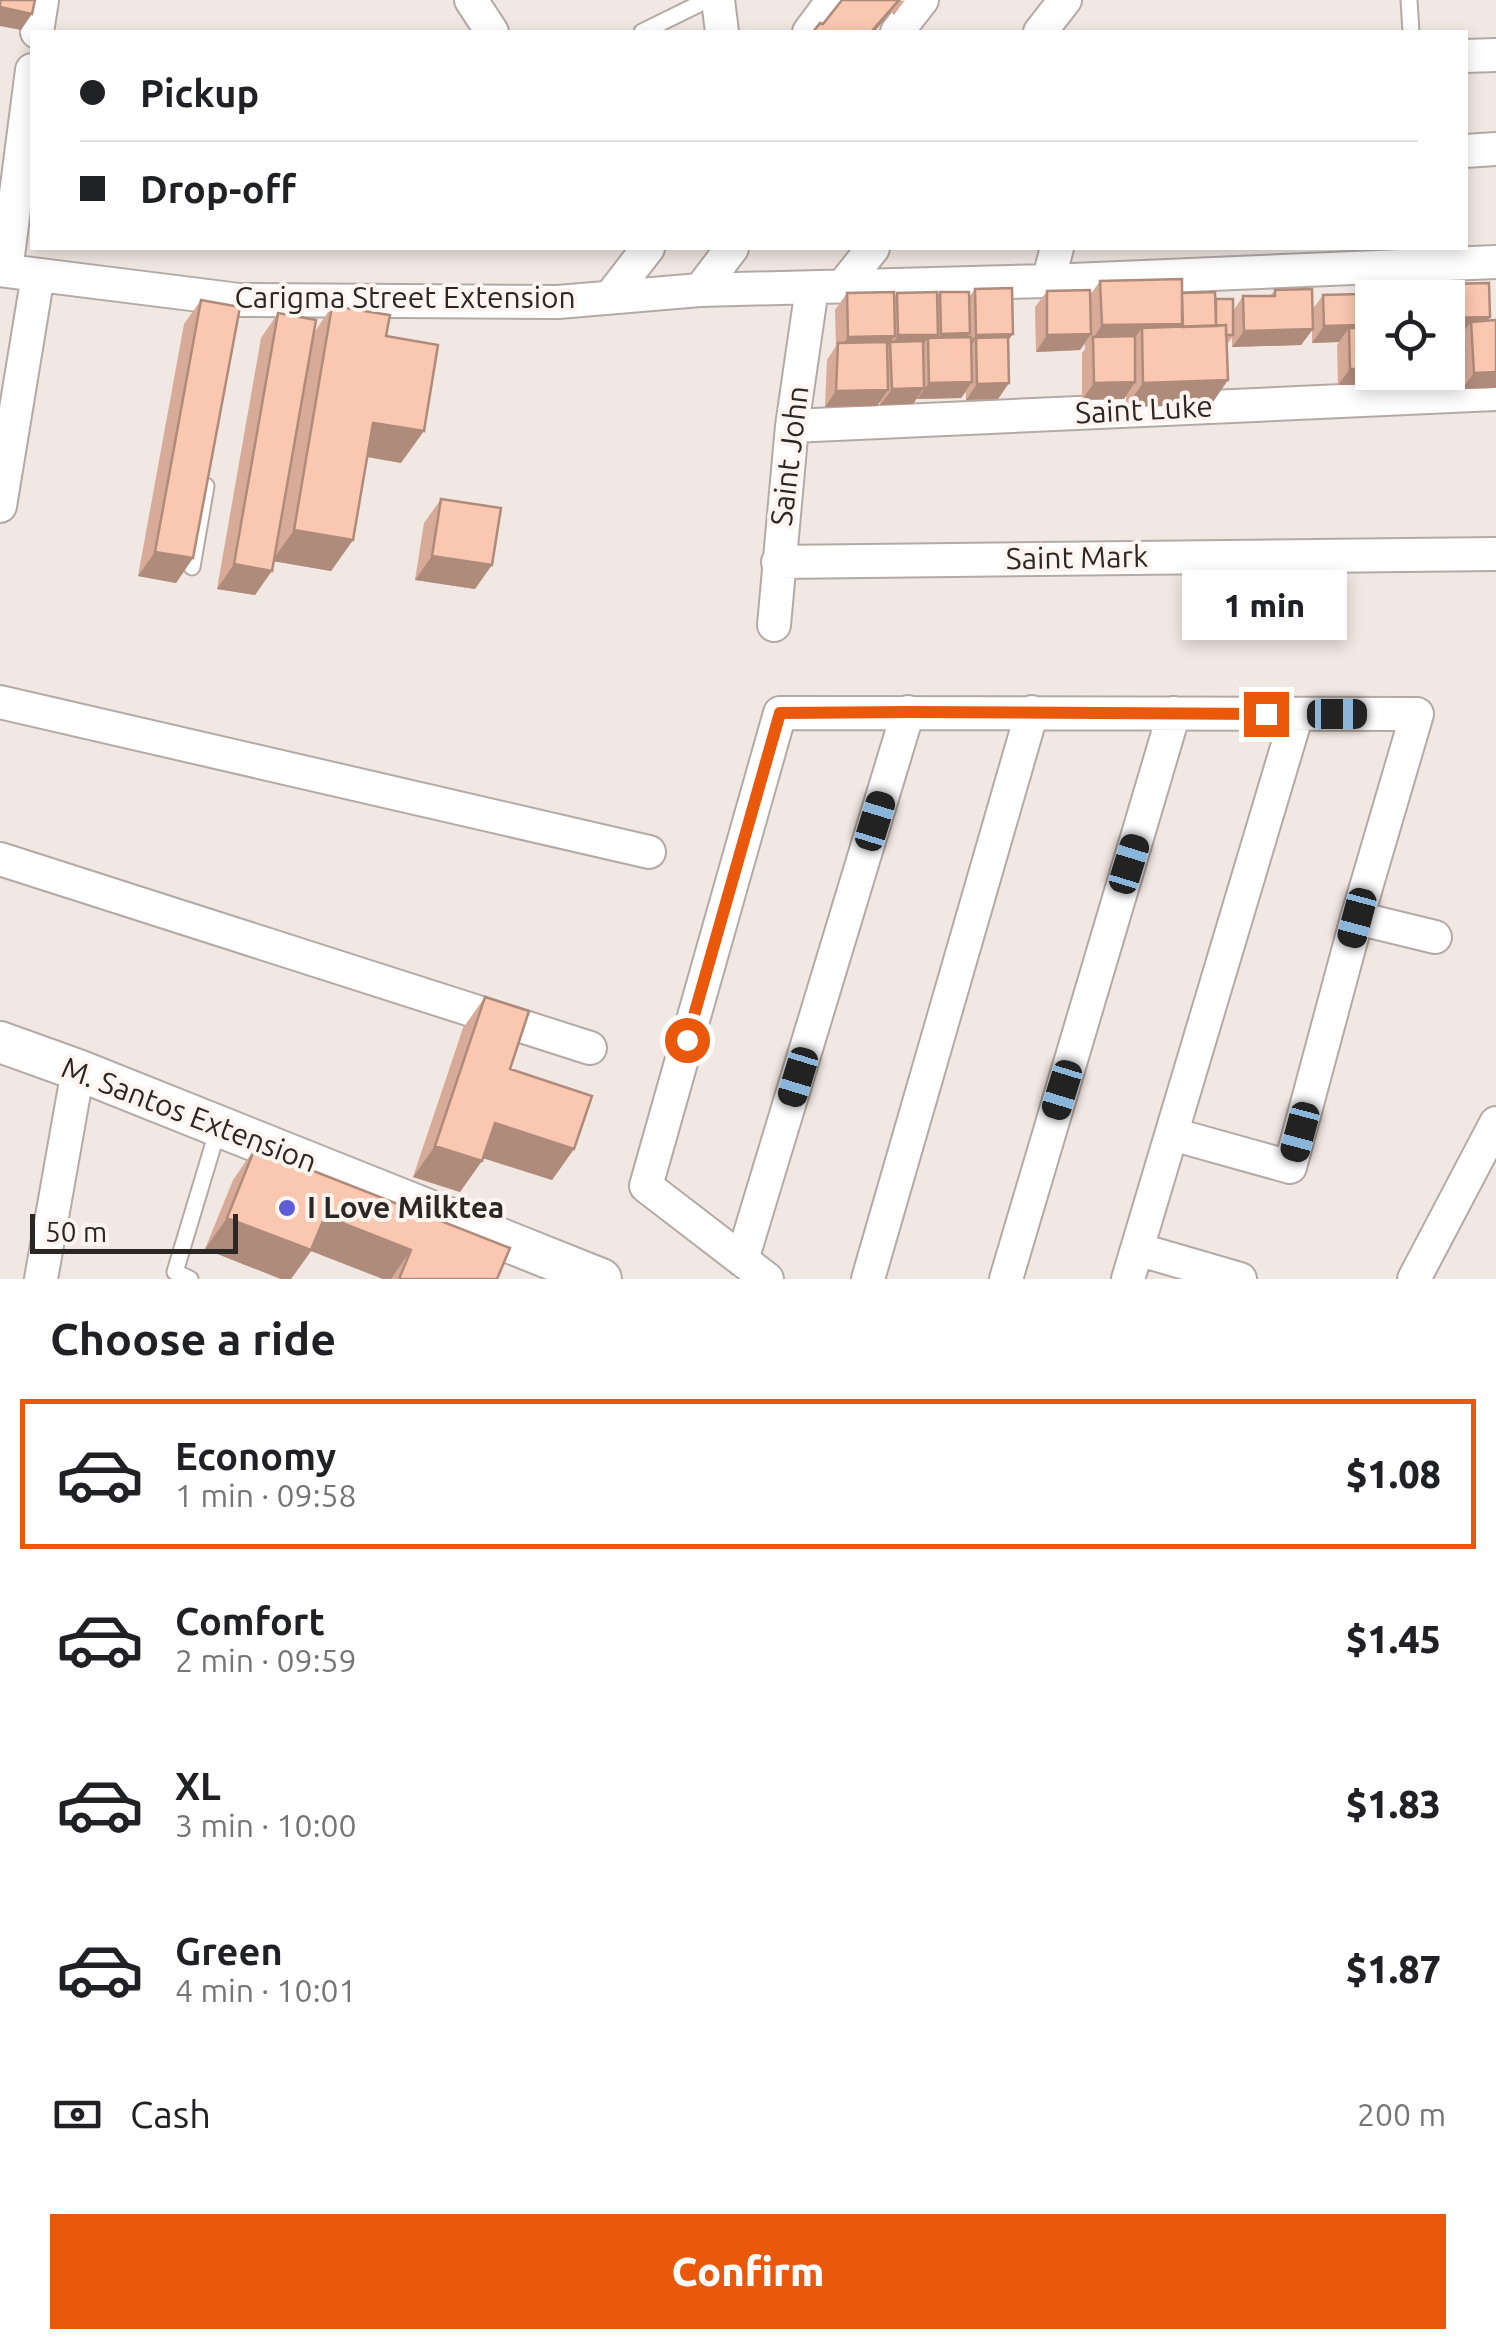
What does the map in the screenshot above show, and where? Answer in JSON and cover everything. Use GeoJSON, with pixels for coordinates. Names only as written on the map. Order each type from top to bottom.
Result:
{"type":"FeatureCollection","features":[{"type":"Feature","properties":{"kind":"street"},"geometry":{"type":"LineString","coordinates":[[37,30],[42,0]]}},
{"type":"Feature","properties":{"kind":"street"},"geometry":{"type":"LineString","coordinates":[[472,0],[491,30]]}},
{"type":"Feature","properties":{"kind":"street"},"geometry":{"type":"LineString","coordinates":[[718,0],[722,30]]}},
{"type":"Feature","properties":{"kind":"street"},"geometry":{"type":"LineString","coordinates":[[810,30],[833,0]]}},
{"type":"Feature","properties":{"kind":"street"},"geometry":{"type":"LineString","coordinates":[[899,30],[922,0]]}},
{"type":"Feature","properties":{"kind":"street"},"geometry":{"type":"LineString","coordinates":[[1042,30],[1065,0]]}},
{"type":"Feature","properties":{"kind":"street"},"geometry":{"type":"LineString","coordinates":[[1468,56],[1496,55]]}},
{"type":"Feature","properties":{"kind":"street"},"geometry":{"type":"LineString","coordinates":[[0,506],[30,94]]}},
{"type":"Feature","properties":{"kind":"street"},"geometry":{"type":"LineString","coordinates":[[1468,151],[1496,150]]}},
{"type":"Feature","properties":{"kind":"street"},"geometry":{"type":"LineString","coordinates":[[612,296],[646,250]]}},
{"type":"Feature","properties":{"kind":"street"},"geometry":{"type":"LineString","coordinates":[[700,290],[730,250]]}},
{"type":"Feature","properties":{"kind":"street"},"geometry":{"type":"LineString","coordinates":[[827,288],[871,250]]}},
{"type":"Feature","properties":{"kind":"street"},"geometry":{"type":"LineString","coordinates":[[1048,281],[1056,250]]}},
{"type":"Feature","properties":{"kind":"street","name":"Carigma Street Extension"},"geometry":{"type":"LineString","coordinates":[[15,272],[237,309],[558,302],[700,290],[1048,281],[1496,262]]}},
{"type":"Feature","properties":{"kind":"street","name":"Saint John"},"geometry":{"type":"LineString","coordinates":[[774,625],[792,426],[827,288]]}},
{"type":"Feature","properties":{"kind":"street","name":"Saint Luke"},"geometry":{"type":"LineString","coordinates":[[792,426],[1496,394]]}},
{"type":"Feature","properties":{"kind":"street","name":"Saint Mark"},"geometry":{"type":"LineString","coordinates":[[778,562],[1496,554]]}},
{"type":"Feature","properties":{"kind":"street"},"geometry":{"type":"LineString","coordinates":[[0,702],[650,852]]}},
{"type":"Feature","properties":{"kind":"street"},"geometry":{"type":"LineString","coordinates":[[908,712],[755,1269],[646,1186],[780,713],[908,712],[1032,712],[1417,714],[1290,1167],[1172,1134]]}},
{"type":"Feature","properties":{"kind":"street"},"geometry":{"type":"LineString","coordinates":[[868,1279],[1032,712]]}},
{"type":"Feature","properties":{"kind":"street"},"geometry":{"type":"LineString","coordinates":[[1006,1279],[1174,714]]}},
{"type":"Feature","properties":{"kind":"street"},"geometry":{"type":"LineString","coordinates":[[1240,1279],[1132,1264],[1297,714]]}},
{"type":"Feature","properties":{"kind":"street"},"geometry":{"type":"LineString","coordinates":[[0,858],[590,1048]]}},
{"type":"Feature","properties":{"kind":"street"},"geometry":{"type":"LineString","coordinates":[[1357,918],[1434,937]]}},
{"type":"Feature","properties":{"kind":"street","name":"M. Santos Extension"},"geometry":{"type":"LineString","coordinates":[[0,1042],[219,1126],[510,1248],[601,1279]]}},
{"type":"Feature","properties":{"kind":"street"},"geometry":{"type":"LineString","coordinates":[[41,1279],[78,1070]]}},
{"type":"Feature","properties":{"kind":"street"},"geometry":{"type":"LineString","coordinates":[[1414,1279],[1496,1123]]}},
{"type":"Feature","properties":{"kind":"lane"},"geometry":{"type":"LineString","coordinates":[[646,30],[707,0]]}},
{"type":"Feature","properties":{"kind":"lane"},"geometry":{"type":"LineString","coordinates":[[1409,0],[1411,30]]}},
{"type":"Feature","properties":{"kind":"lane"},"geometry":{"type":"LineString","coordinates":[[192,566],[209,471]]}},
{"type":"Feature","properties":{"kind":"lane"},"geometry":{"type":"LineString","coordinates":[[190,1279],[176,1272],[219,1126]]}},
{"type":"Feature","properties":{"kind":"building"},"geometry":{"type":"Polygon","coordinates":[[[0,0],[35,0],[32,14],[0,7],[0,0]]]}},
{"type":"Feature","properties":{"kind":"building"},"geometry":{"type":"Polygon","coordinates":[[[842,0],[899,0],[873,30],[815,30],[842,0]]]}},
{"type":"Feature","properties":{"kind":"building"},"geometry":{"type":"Polygon","coordinates":[[[1182,279],[1182,324],[1102,325],[1100,281],[1182,279]]]}},
{"type":"Feature","properties":{"kind":"building"},"geometry":{"type":"Polygon","coordinates":[[[1489,283],[1490,317],[1465,318],[1465,284],[1489,283]]]}},
{"type":"Feature","properties":{"kind":"building"},"geometry":{"type":"Polygon","coordinates":[[[1012,288],[1013,334],[976,335],[975,289],[1012,288]]]}},
{"type":"Feature","properties":{"kind":"building"},"geometry":{"type":"Polygon","coordinates":[[[1312,289],[1313,329],[1244,331],[1243,296],[1275,296],[1275,290],[1312,289]]]}},
{"type":"Feature","properties":{"kind":"building"},"geometry":{"type":"Polygon","coordinates":[[[1090,290],[1091,334],[1047,335],[1047,291],[1090,290]]]}},
{"type":"Feature","properties":{"kind":"building"},"geometry":{"type":"Polygon","coordinates":[[[894,292],[895,336],[848,337],[847,293],[894,292]]]}},
{"type":"Feature","properties":{"kind":"building"},"geometry":{"type":"Polygon","coordinates":[[[937,292],[938,335],[898,335],[897,293],[937,292]]]}},
{"type":"Feature","properties":{"kind":"building"},"geometry":{"type":"Polygon","coordinates":[[[940,292],[969,292],[970,333],[941,334],[940,292]]]}},
{"type":"Feature","properties":{"kind":"building"},"geometry":{"type":"Polygon","coordinates":[[[1215,292],[1216,326],[1183,327],[1182,293],[1215,292]]]}},
{"type":"Feature","properties":{"kind":"building"},"geometry":{"type":"Polygon","coordinates":[[[1355,294],[1355,325],[1324,326],[1323,295],[1355,294]]]}},
{"type":"Feature","properties":{"kind":"building"},"geometry":{"type":"Polygon","coordinates":[[[1216,299],[1233,299],[1233,335],[1226,335],[1226,325],[1216,326],[1216,299]]]}},
{"type":"Feature","properties":{"kind":"building"},"geometry":{"type":"Polygon","coordinates":[[[201,300],[240,307],[193,558],[155,552],[201,300]]]}},
{"type":"Feature","properties":{"kind":"building"},"geometry":{"type":"Polygon","coordinates":[[[332,306],[390,315],[386,336],[438,345],[424,431],[373,423],[353,540],[294,530],[332,306]]]}},
{"type":"Feature","properties":{"kind":"building"},"geometry":{"type":"Polygon","coordinates":[[[278,313],[316,320],[272,571],[234,564],[278,313]]]}},
{"type":"Feature","properties":{"kind":"building"},"geometry":{"type":"Polygon","coordinates":[[[1496,320],[1496,372],[1474,373],[1471,322],[1496,320]]]}},
{"type":"Feature","properties":{"kind":"building"},"geometry":{"type":"Polygon","coordinates":[[[1226,325],[1228,380],[1143,383],[1142,328],[1226,325]]]}},
{"type":"Feature","properties":{"kind":"building"},"geometry":{"type":"Polygon","coordinates":[[[1349,328],[1355,328],[1355,369],[1350,369],[1349,328]]]}},
{"type":"Feature","properties":{"kind":"building"},"geometry":{"type":"Polygon","coordinates":[[[1135,336],[1135,382],[1094,383],[1093,337],[1135,336]]]}},
{"type":"Feature","properties":{"kind":"building"},"geometry":{"type":"Polygon","coordinates":[[[971,337],[972,382],[929,383],[928,338],[971,337]]]}},
{"type":"Feature","properties":{"kind":"building"},"geometry":{"type":"Polygon","coordinates":[[[1008,337],[1009,383],[977,384],[976,338],[1008,337]]]}},
{"type":"Feature","properties":{"kind":"building"},"geometry":{"type":"Polygon","coordinates":[[[923,341],[924,388],[892,389],[890,342],[923,341]]]}},
{"type":"Feature","properties":{"kind":"building"},"geometry":{"type":"Polygon","coordinates":[[[887,342],[888,390],[836,391],[838,343],[887,342]]]}},
{"type":"Feature","properties":{"kind":"building"},"geometry":{"type":"Polygon","coordinates":[[[441,499],[501,508],[492,565],[432,556],[441,499]]]}},
{"type":"Feature","properties":{"kind":"building"},"geometry":{"type":"Polygon","coordinates":[[[485,997],[529,1011],[510,1069],[592,1096],[574,1149],[495,1123],[482,1161],[435,1146],[485,997]]]}},
{"type":"Feature","properties":{"kind":"building"},"geometry":{"type":"Polygon","coordinates":[[[255,1148],[510,1248],[497,1279],[399,1279],[411,1250],[325,1216],[311,1250],[227,1218],[255,1148]]]}},
{"type":"Feature","properties":{"kind":"place","name":"I Love Milktea"},"geometry":{"type":"Point","coordinates":[287,1208]}},
{"type":"Feature","properties":{"kind":"route"},"geometry":{"type":"LineString","coordinates":[[687,1040],[780,713],[1266,714]]}}]}
